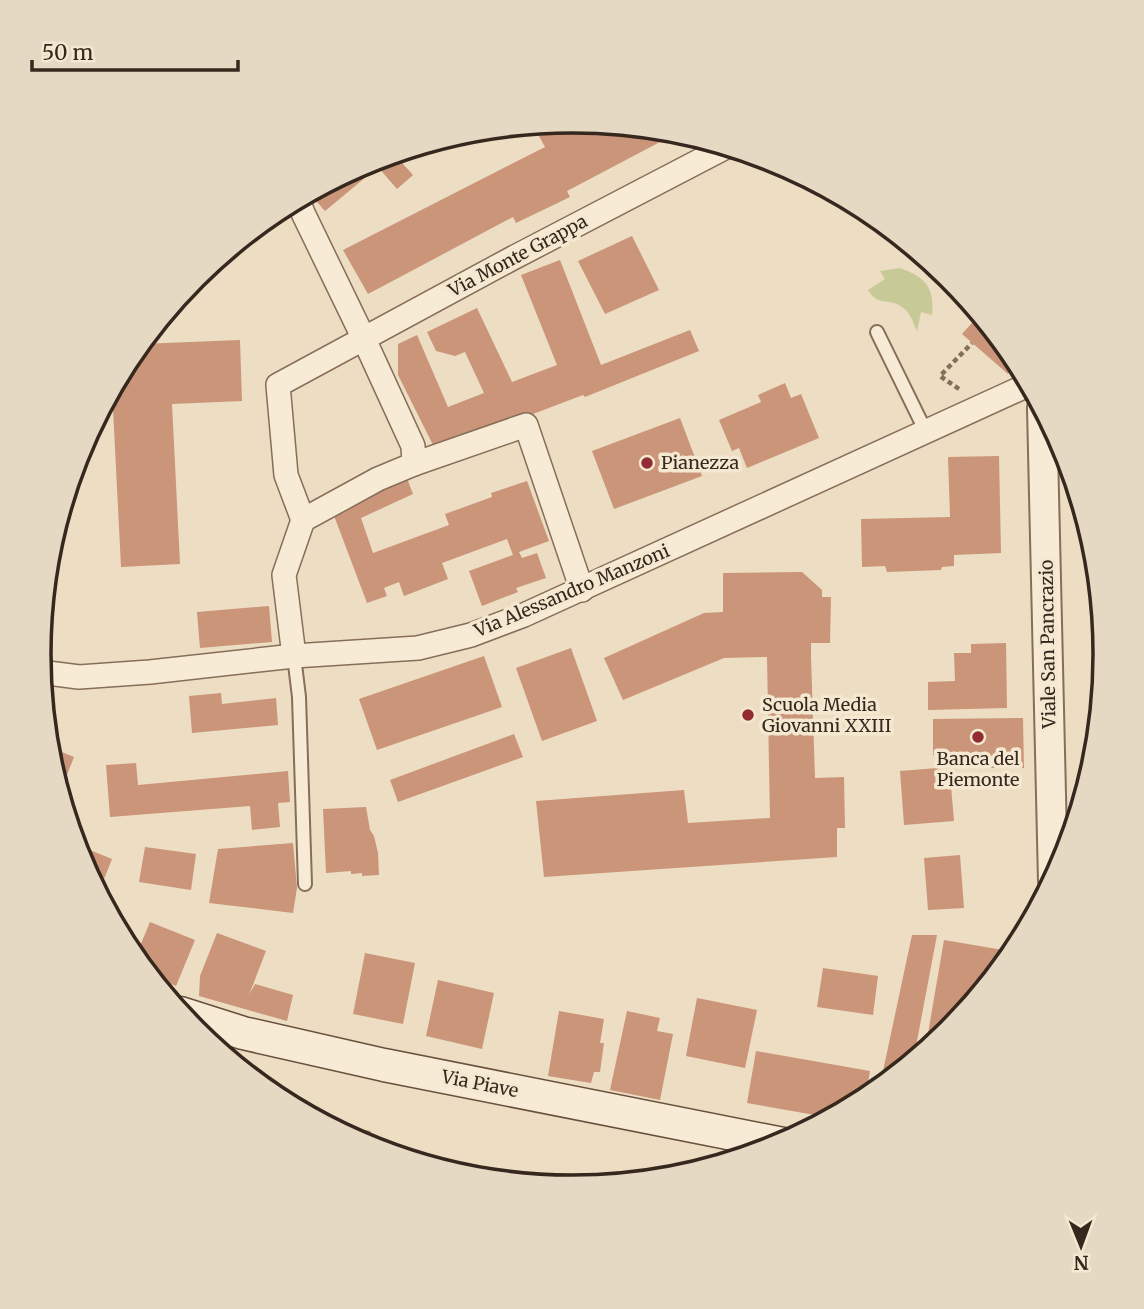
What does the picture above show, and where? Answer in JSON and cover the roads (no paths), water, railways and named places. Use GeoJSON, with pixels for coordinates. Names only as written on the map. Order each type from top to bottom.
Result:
{"type":"FeatureCollection","features":[{"type":"Feature","properties":{"kind":"main road","name":"Via Piave"},"geometry":{"type":"LineString","coordinates":[[199,1019],[243,1033],[384,1065],[761,1140]]}},
{"type":"Feature","properties":{"kind":"street","name":"Via Monte Grappa"},"geometry":{"type":"LineString","coordinates":[[303,520],[286,475],[278,385],[714,153]]}},
{"type":"Feature","properties":{"kind":"street"},"geometry":{"type":"LineString","coordinates":[[302,209],[413,446],[414,464]]}},
{"type":"Feature","properties":{"kind":"street","name":"Via Alessandro Manzoni"},"geometry":{"type":"LineString","coordinates":[[52,673],[79,677],[293,656],[418,648],[471,635],[582,590],[1020,389]]}},
{"type":"Feature","properties":{"kind":"street"},"geometry":{"type":"LineString","coordinates":[[293,656],[284,575],[303,520],[378,479],[526,425],[582,590]]}},
{"type":"Feature","properties":{"kind":"street","name":"Viale San Pancrazio"},"geometry":{"type":"LineString","coordinates":[[1043,431],[1052,857]]}},
{"type":"Feature","properties":{"kind":"lane"},"geometry":{"type":"LineString","coordinates":[[877,332],[926,432]]}},
{"type":"Feature","properties":{"kind":"lane"},"geometry":{"type":"LineString","coordinates":[[293,656],[299,697],[305,884]]}},
{"type":"Feature","properties":{"kind":"place","name":"Pianezza"},"geometry":{"type":"Point","coordinates":[647,463]}},
{"type":"Feature","properties":{"kind":"place","name":"Scuola Media Giovanni XXIII"},"geometry":{"type":"Point","coordinates":[748,715]}},
{"type":"Feature","properties":{"kind":"place","name":"Banca del Piemonte"},"geometry":{"type":"Point","coordinates":[978,737]}}]}
